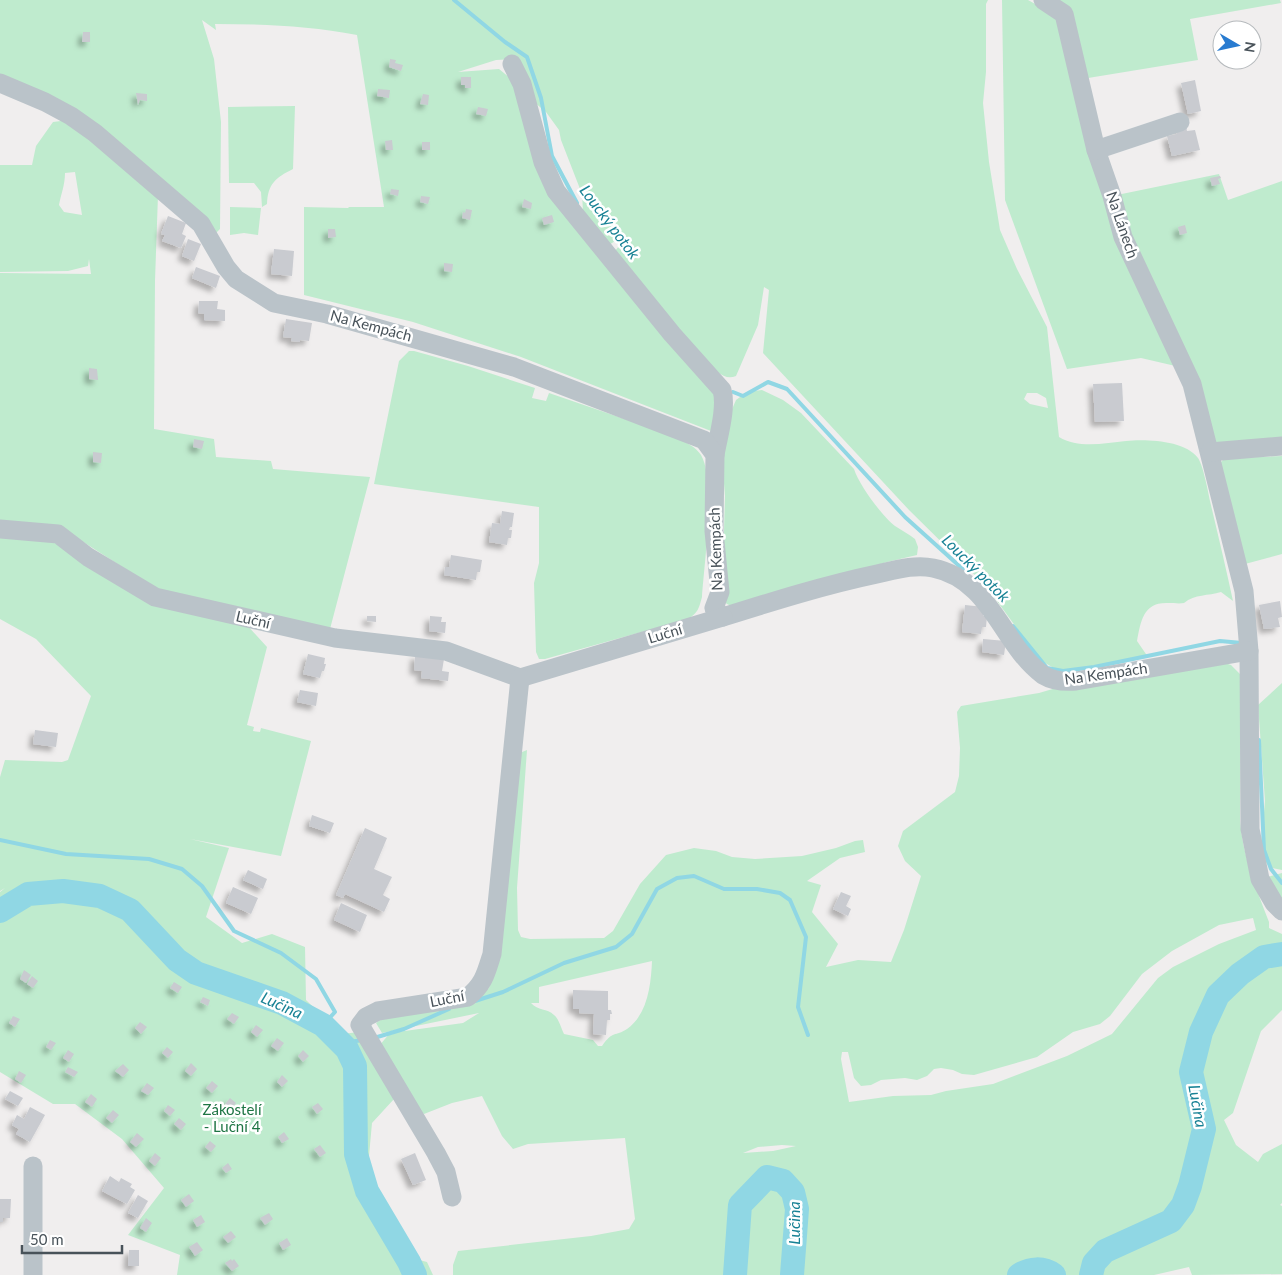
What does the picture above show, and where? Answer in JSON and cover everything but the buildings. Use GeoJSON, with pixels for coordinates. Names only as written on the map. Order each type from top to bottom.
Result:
{"type":"FeatureCollection","features":[{"type":"Feature","properties":{"kind":"street","name":"Na Lánech"},"geometry":{"type":"LineString","coordinates":[[1043,0],[1064,14],[1096,150],[1112,196],[1123,237],[1192,384],[1244,591],[1248,651]]}},
{"type":"Feature","properties":{"kind":"street"},"geometry":{"type":"LineString","coordinates":[[512,64],[522,84],[543,162],[556,191],[672,334],[722,390],[724,406],[715,455]]}},
{"type":"Feature","properties":{"kind":"street","name":"Na Kempách"},"geometry":{"type":"LineString","coordinates":[[0,83],[45,102],[71,116],[95,133],[201,224],[226,267],[236,278],[274,303],[327,314],[514,367],[704,440],[715,455],[714,531],[720,592],[714,608],[723,617],[834,584],[911,567],[933,568],[953,575],[982,598],[1023,654],[1044,675],[1052,679],[1065,682],[1076,681],[1248,651]]}},
{"type":"Feature","properties":{"kind":"street"},"geometry":{"type":"LineString","coordinates":[[1096,150],[1180,122]]}},
{"type":"Feature","properties":{"kind":"street"},"geometry":{"type":"LineString","coordinates":[[1210,452],[1282,446]]}},
{"type":"Feature","properties":{"kind":"street","name":"Luční"},"geometry":{"type":"LineString","coordinates":[[0,529],[58,534],[88,557],[155,598],[335,638],[446,650],[520,678],[723,617]]}},
{"type":"Feature","properties":{"kind":"street"},"geometry":{"type":"LineString","coordinates":[[1248,651],[1250,829],[1260,880],[1274,903],[1282,911]]}},
{"type":"Feature","properties":{"kind":"street","name":"Luční"},"geometry":{"type":"LineString","coordinates":[[452,1197],[446,1172],[436,1153],[360,1025],[366,1018],[378,1010],[468,997],[478,989],[484,978],[492,954],[520,678]]}},
{"type":"Feature","properties":{"kind":"street"},"geometry":{"type":"LineString","coordinates":[[33,1166],[33,1275]]}},
{"type":"Feature","properties":{"kind":"green space","name":"Zákostelí - Luční 4"},"geometry":{"type":"Polygon","coordinates":[[[0,0],[988,0],[986,4],[986,72],[983,103],[989,162],[1000,230],[1017,269],[1047,327],[1059,437],[1067,441],[1083,444],[1143,440],[1175,444],[1184,447],[1198,458],[1205,478],[1233,601],[1221,592],[1197,597],[1184,603],[1160,604],[1148,609],[1142,620],[1137,641],[1148,657],[1070,671],[1059,671],[1040,660],[986,586],[909,510],[763,353],[769,290],[764,287],[758,325],[736,376],[724,376],[707,363],[615,251],[619,246],[615,241],[609,245],[583,211],[582,194],[559,130],[546,112],[534,102],[515,59],[496,60],[458,72],[499,69],[516,83],[545,180],[722,397],[711,431],[521,357],[413,322],[304,295],[304,207],[384,207],[357,35],[322,29],[269,25],[215,24],[216,30],[202,20],[214,59],[221,122],[220,229],[216,233],[158,195],[155,281],[154,429],[214,439],[216,457],[271,461],[273,469],[370,477],[330,629],[155,588],[74,536],[155,597],[245,623],[267,647],[247,725],[254,727],[253,731],[260,732],[261,728],[311,741],[281,856],[190,839],[229,848],[206,917],[242,943],[272,934],[305,947],[306,1000],[341,1034],[360,1032],[379,1046],[390,1033],[463,1023],[479,1013],[382,1033],[376,1023],[386,1016],[473,999],[489,988],[493,967],[515,755],[527,750],[517,888],[518,930],[521,937],[530,939],[604,938],[613,931],[640,884],[666,855],[694,848],[716,851],[732,857],[755,859],[802,856],[863,840],[865,852],[840,858],[807,881],[821,885],[812,912],[838,944],[826,967],[858,960],[891,962],[904,930],[921,876],[905,861],[898,846],[903,831],[955,792],[959,776],[960,748],[957,712],[961,706],[1039,693],[1056,688],[1222,662],[1231,665],[1241,675],[1240,821],[1247,860],[1269,922],[1269,928],[1282,934],[1282,1010],[1261,1031],[1233,1113],[1224,1120],[1236,1145],[1258,1162],[1263,1154],[1282,1144],[1282,1203],[1280,1205],[1282,1206],[1282,1274],[1192,1275],[1189,1267],[1154,1275],[453,1275],[453,1265],[458,1251],[591,1236],[629,1229],[635,1219],[625,1138],[528,1144],[513,1149],[502,1136],[482,1096],[452,1103],[424,1114],[416,1108],[394,1099],[372,1123],[367,1178],[400,1255],[427,1262],[433,1275],[177,1275],[180,1255],[128,1235],[164,1188],[122,1139],[75,1104],[53,1104],[0,1072],[0,892],[5,888],[0,891],[0,777],[5,760],[62,762],[68,760],[91,696],[36,639],[0,619],[0,273],[91,274],[89,259],[88,266],[68,271],[0,272],[0,165],[32,165],[36,146],[53,122],[61,121],[0,74],[0,0]],[[75,172],[65,173],[59,205],[64,212],[82,215],[75,172]],[[1027,393],[1024,399],[1030,404],[1048,408],[1046,398],[1037,393],[1027,393]],[[1253,918],[1219,925],[1172,951],[1142,974],[1110,1016],[1100,1024],[1073,1032],[1037,1057],[974,1075],[962,1074],[941,1068],[934,1069],[927,1076],[917,1080],[905,1078],[881,1080],[871,1085],[861,1086],[854,1078],[848,1052],[842,1052],[841,1059],[849,1102],[893,1096],[931,1095],[993,1084],[1067,1056],[1112,1034],[1158,978],[1173,967],[1219,944],[1256,930],[1253,918]],[[652,961],[539,987],[539,1003],[531,1003],[554,1015],[559,1021],[564,1034],[593,1040],[598,1046],[602,1046],[612,1036],[627,1029],[640,1015],[649,989],[652,961]],[[796,1146],[758,1147],[743,1153],[773,1151],[796,1146]]]}},
{"type":"Feature","properties":{"kind":"green space"},"geometry":{"type":"Polygon","coordinates":[[[1002,0],[1028,0],[1066,21],[1050,0],[1280,0],[1281,3],[1190,19],[1198,60],[1082,79],[1112,196],[1219,174],[1228,200],[1282,181],[1282,446],[1210,452],[1184,368],[1141,358],[1067,369],[1005,200],[1002,0]]]}},
{"type":"Feature","properties":{"kind":"green space"},"geometry":{"type":"Polygon","coordinates":[[[295,106],[293,169],[281,175],[274,182],[269,191],[267,204],[262,207],[261,192],[254,183],[229,183],[228,107],[295,106]]]}},
{"type":"Feature","properties":{"kind":"green space"},"geometry":{"type":"Polygon","coordinates":[[[230,207],[261,208],[258,235],[244,233],[230,235],[230,207]]]}},
{"type":"Feature","properties":{"kind":"green space"},"geometry":{"type":"Polygon","coordinates":[[[409,351],[468,366],[535,388],[532,398],[546,401],[549,393],[677,437],[696,450],[701,455],[708,483],[708,524],[702,597],[694,615],[688,619],[545,659],[539,659],[536,652],[534,583],[539,563],[539,507],[374,484],[399,361],[409,351]]]}},
{"type":"Feature","properties":{"kind":"green space"},"geometry":{"type":"Polygon","coordinates":[[[762,390],[783,400],[801,413],[854,469],[866,491],[884,515],[895,526],[915,539],[918,547],[917,555],[887,562],[738,607],[722,601],[725,496],[722,459],[730,414],[736,400],[747,392],[762,390]]]}},
{"type":"Feature","properties":{"kind":"green space"},"geometry":{"type":"Polygon","coordinates":[[[1282,456],[1282,554],[1245,564],[1219,464],[1223,460],[1230,458],[1282,456]]]}},
{"type":"Feature","properties":{"kind":"green space"},"geometry":{"type":"Polygon","coordinates":[[[1282,683],[1282,870],[1272,868],[1266,863],[1261,846],[1265,801],[1258,705],[1282,683]]]}},
{"type":"Feature","properties":{"kind":"green space"},"geometry":{"type":"Polygon","coordinates":[[[1282,873],[1282,911],[1260,879],[1282,873]]]}},
{"type":"Feature","properties":{"kind":"waterway","name":"Loucký potok"},"geometry":{"type":"LineString","coordinates":[[454,0],[505,42],[527,57],[541,98],[552,156],[577,203]]}},
{"type":"Feature","properties":{"kind":"waterway","name":"Loucký potok"},"geometry":{"type":"LineString","coordinates":[[733,392],[743,396],[768,382],[787,389],[905,517],[966,572]]}},
{"type":"Feature","properties":{"kind":"waterway","name":"Loucký potok"},"geometry":{"type":"LineString","coordinates":[[1013,626],[1047,668],[1063,671],[1094,667],[1220,641],[1242,643]]}},
{"type":"Feature","properties":{"kind":"waterway","name":"Loucký potok"},"geometry":{"type":"LineString","coordinates":[[1259,740],[1264,850],[1271,869],[1282,883]]}},
{"type":"Feature","properties":{"kind":"waterway"},"geometry":{"type":"LineString","coordinates":[[0,840],[66,854],[149,859],[182,869],[202,886],[234,931],[281,953],[316,979],[335,1012],[323,1025]]}},
{"type":"Feature","properties":{"kind":"waterway"},"geometry":{"type":"LineString","coordinates":[[475,1001],[503,992],[564,963],[616,947],[632,934],[657,889],[677,878],[694,876],[724,889],[757,889],[780,893],[790,900],[806,937],[798,1007],[808,1035]]}},
{"type":"Feature","properties":{"kind":"waterway","name":"Lučina"},"geometry":{"type":"LineString","coordinates":[[0,911],[28,894],[63,891],[100,896],[130,910],[177,960],[196,973],[282,1003],[323,1025],[347,1049],[355,1066],[356,1154],[367,1191],[415,1275]]}},
{"type":"Feature","properties":{"kind":"waterway","name":"Lučina"},"geometry":{"type":"LineString","coordinates":[[1091,1275],[1094,1263],[1105,1251],[1171,1221],[1183,1205],[1190,1186],[1204,1129],[1191,1072],[1201,1032],[1218,995],[1240,974],[1264,957],[1282,954]]}},
{"type":"Feature","properties":{"kind":"waterway"},"geometry":{"type":"LineString","coordinates":[[374,1038],[404,1029],[449,1009]]}},
{"type":"Feature","properties":{"kind":"waterway"},"geometry":{"type":"LineString","coordinates":[[342,1043],[363,1040]]}},
{"type":"Feature","properties":{"kind":"waterway","name":"Lučina"},"geometry":{"type":"LineString","coordinates":[[735,1275],[740,1205],[767,1177],[783,1181],[793,1192],[797,1209],[792,1275]]}},
{"type":"Feature","properties":{"kind":"waterway","name":"Lučina"},"geometry":{"type":"LineString","coordinates":[[1019,1275],[1036,1269],[1050,1272],[1054,1275]]}}]}
